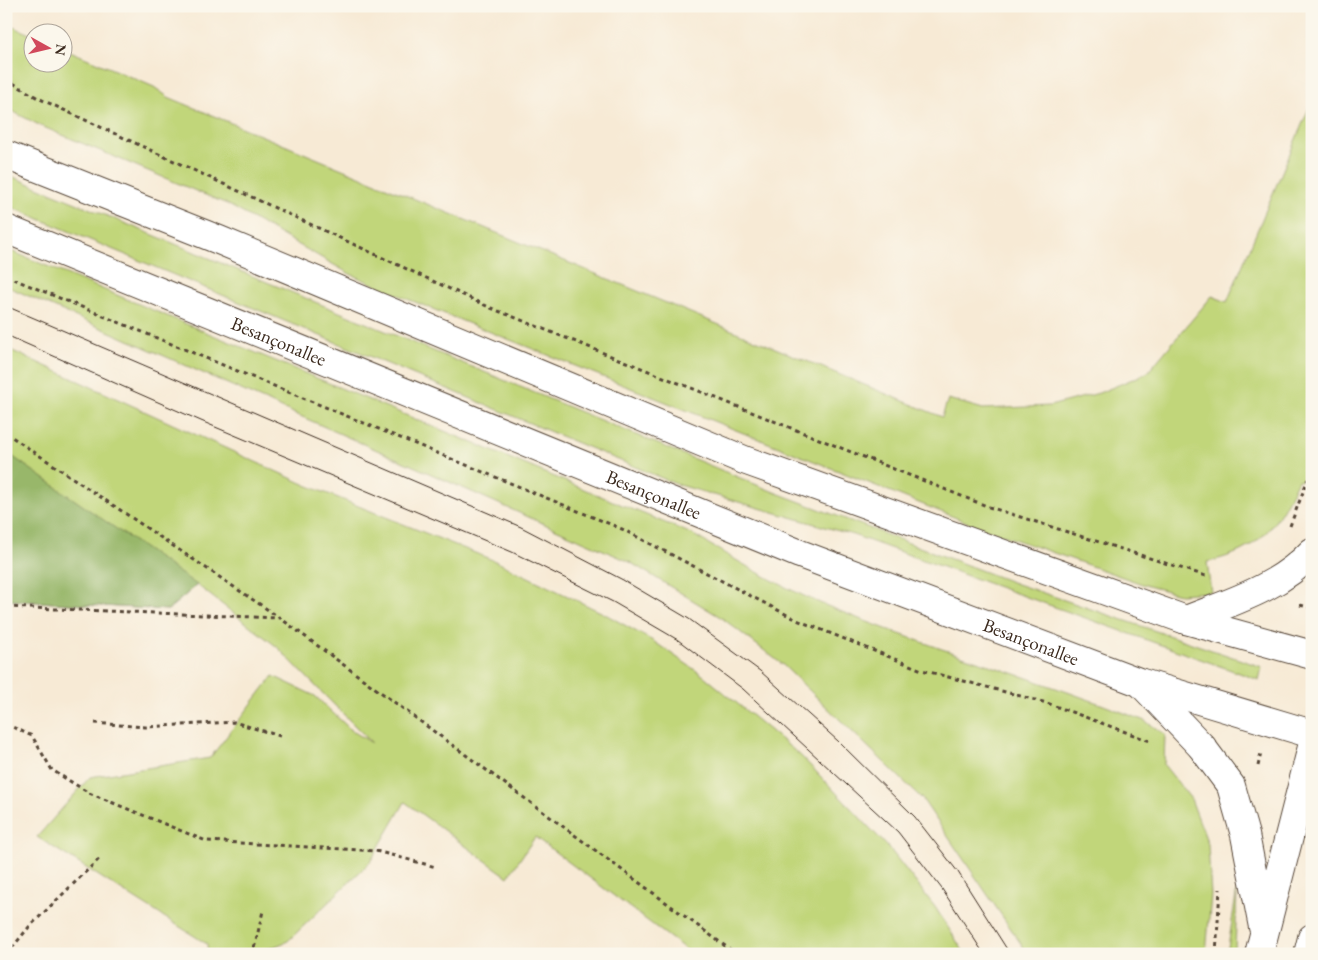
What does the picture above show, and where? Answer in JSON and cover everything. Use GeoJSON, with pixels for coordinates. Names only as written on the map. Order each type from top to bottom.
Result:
{"type":"FeatureCollection","features":[{"type":"Feature","properties":{"kind":"main road"},"geometry":{"type":"LineString","coordinates":[[6,155],[219,240],[744,460],[1186,620],[1312,655]]}},
{"type":"Feature","properties":{"kind":"main road","name":"Besançonallee"},"geometry":{"type":"LineString","coordinates":[[6,229],[809,558],[1140,682],[1312,734]]}},
{"type":"Feature","properties":{"kind":"main road"},"geometry":{"type":"LineString","coordinates":[[1186,620],[1257,592],[1290,573],[1312,552]]}},
{"type":"Feature","properties":{"kind":"main road"},"geometry":{"type":"LineString","coordinates":[[1140,682],[1202,747],[1231,786],[1245,836],[1262,944]]}},
{"type":"Feature","properties":{"kind":"main road"},"geometry":{"type":"LineString","coordinates":[[1262,944],[1312,747]]}},
{"type":"Feature","properties":{"kind":"path"},"geometry":{"type":"LineString","coordinates":[[6,79],[47,102],[491,308],[989,508],[1202,575],[1210,575]]}},
{"type":"Feature","properties":{"kind":"path"},"geometry":{"type":"LineString","coordinates":[[6,276],[622,529],[798,620],[922,670],[1047,703],[1148,741],[1154,746]]}},
{"type":"Feature","properties":{"kind":"path"},"geometry":{"type":"LineString","coordinates":[[6,433],[280,618],[736,954]]}},
{"type":"Feature","properties":{"kind":"path"},"geometry":{"type":"LineString","coordinates":[[1288,530],[1310,476],[1312,458]]}},
{"type":"Feature","properties":{"kind":"path"},"geometry":{"type":"LineString","coordinates":[[6,607],[280,618]]}},
{"type":"Feature","properties":{"kind":"path"},"geometry":{"type":"LineString","coordinates":[[95,724],[145,727],[234,722],[280,736]]}},
{"type":"Feature","properties":{"kind":"path"},"geometry":{"type":"LineString","coordinates":[[6,724],[32,736],[52,770],[89,793],[206,841],[376,852],[436,867]]}},
{"type":"Feature","properties":{"kind":"path"},"geometry":{"type":"LineString","coordinates":[[7,954],[29,927],[99,858]]}},
{"type":"Feature","properties":{"kind":"path"},"geometry":{"type":"LineString","coordinates":[[1216,954],[1220,881]]}},
{"type":"Feature","properties":{"kind":"path"},"geometry":{"type":"LineString","coordinates":[[249,954],[255,945],[263,911]]}},
{"type":"Feature","properties":{"kind":"green space"},"geometry":{"type":"Polygon","coordinates":[[[6,24],[22,31],[22,72],[72,72],[72,52],[154,87],[168,97],[942,417],[948,399],[983,409],[1050,406],[1099,393],[1147,373],[1212,296],[1227,302],[1312,101],[1312,482],[1298,480],[1274,523],[1254,543],[1241,551],[1207,562],[1211,592],[1180,594],[1148,586],[974,525],[405,298],[350,274],[227,204],[41,126],[6,108],[6,24]]]}},
{"type":"Feature","properties":{"kind":"green space"},"geometry":{"type":"Polygon","coordinates":[[[6,174],[774,492],[1017,584],[1262,667],[1259,680],[853,535],[676,484],[6,205],[6,174]]]}},
{"type":"Feature","properties":{"kind":"green space"},"geometry":{"type":"Polygon","coordinates":[[[6,249],[692,534],[739,562],[803,596],[900,634],[1105,705],[1145,721],[1165,734],[1164,765],[1191,799],[1208,844],[1211,895],[1206,954],[1028,954],[923,800],[783,665],[722,618],[628,561],[6,286],[6,249]]]}},
{"type":"Feature","properties":{"kind":"green space"},"geometry":{"type":"Polygon","coordinates":[[[6,348],[306,485],[495,561],[605,614],[653,641],[704,676],[801,756],[889,848],[935,907],[965,954],[692,954],[535,837],[508,877],[405,802],[370,862],[288,941],[256,954],[208,954],[207,944],[37,837],[90,777],[210,758],[273,676],[315,696],[351,730],[372,743],[276,646],[197,585],[168,610],[6,600],[6,348]]]}},
{"type":"Feature","properties":{"kind":"green space"},"geometry":{"type":"Polygon","coordinates":[[[6,452],[197,585],[168,610],[6,600],[6,452]]]}},
{"type":"Feature","properties":{"kind":"green space"},"geometry":{"type":"Polygon","coordinates":[[[1237,889],[1235,954],[1227,954],[1237,889]]]}},
{"type":"Feature","properties":{"kind":"tram line"},"geometry":{"type":"LineString","coordinates":[[6,306],[521,527],[623,580],[689,619],[760,671],[838,741],[915,817],[958,872],[1010,954]]}},
{"type":"Feature","properties":{"kind":"tram line"},"geometry":{"type":"LineString","coordinates":[[6,335],[201,421],[512,552],[613,602],[678,640],[743,689],[898,832],[942,889],[984,954]]}}]}
